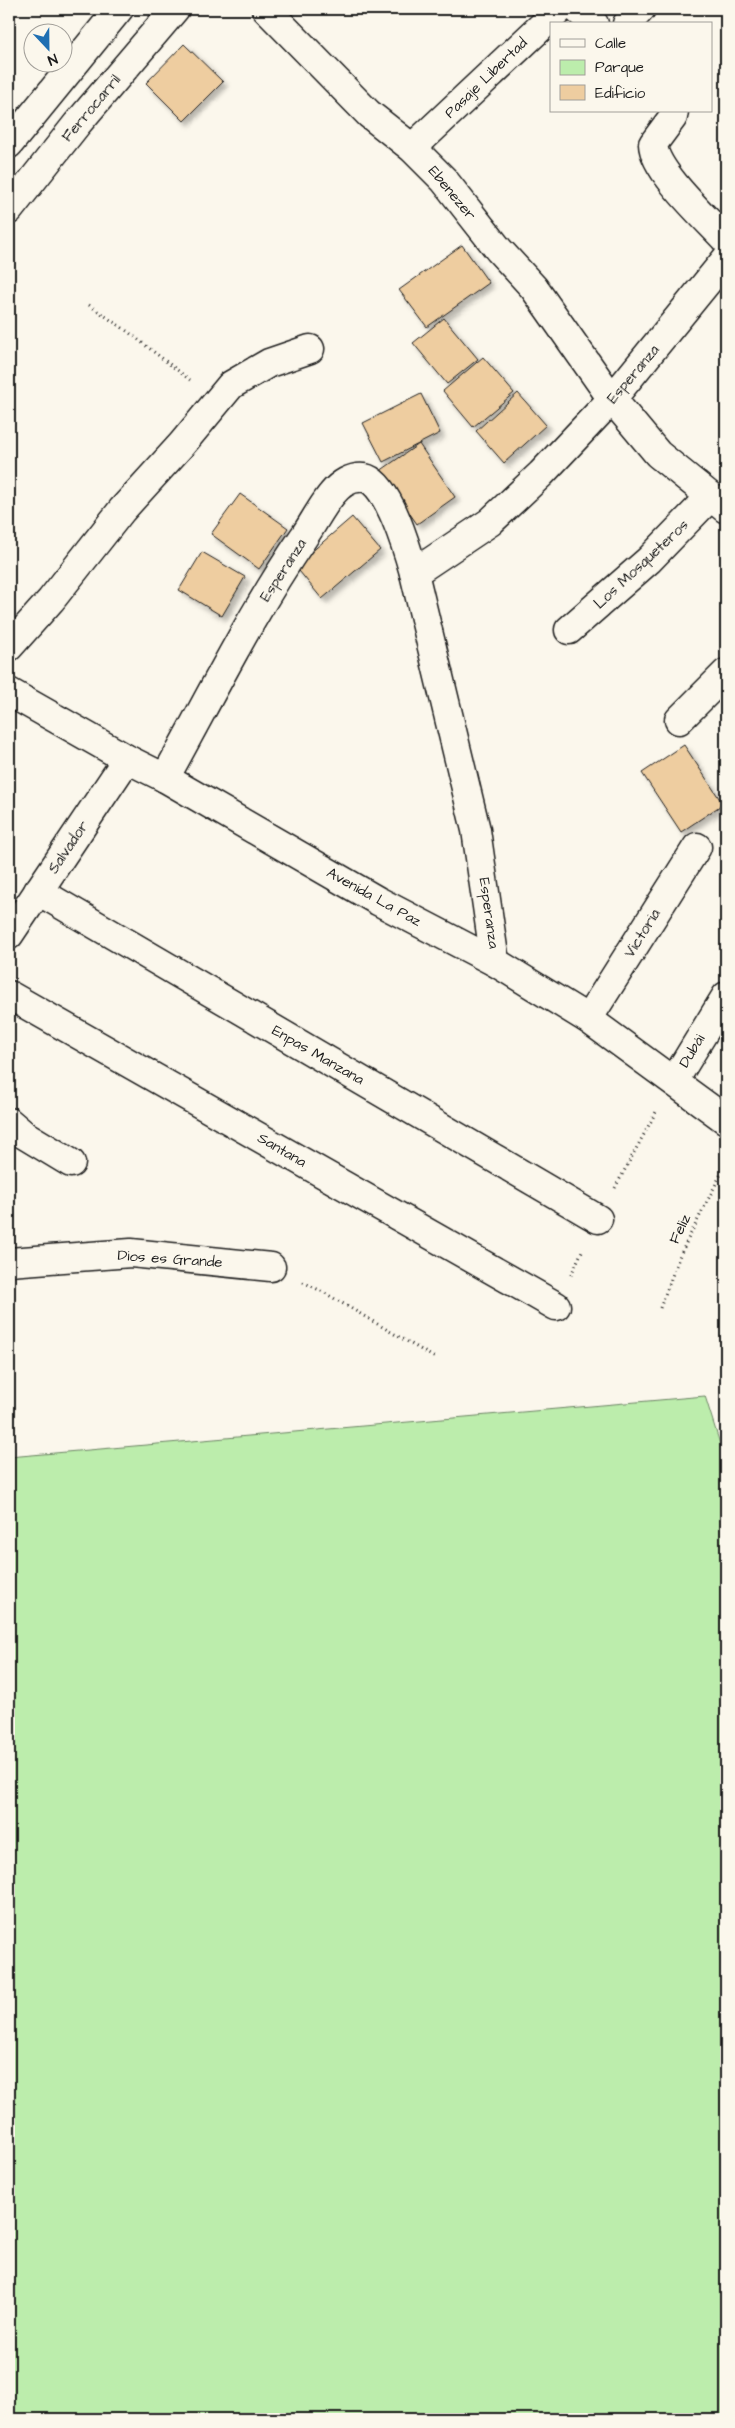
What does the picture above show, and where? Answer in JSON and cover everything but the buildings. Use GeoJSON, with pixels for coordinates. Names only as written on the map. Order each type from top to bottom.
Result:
{"type":"FeatureCollection","features":[{"type":"Feature","properties":{"kind":"street"},"geometry":{"type":"LineString","coordinates":[[9,144],[119,9]]}},
{"type":"Feature","properties":{"kind":"street","name":"Ferrocarril"},"geometry":{"type":"LineString","coordinates":[[9,210],[76,124],[176,9]]}},
{"type":"Feature","properties":{"kind":"street","name":"Ebenezer"},"geometry":{"type":"LineString","coordinates":[[266,9],[369,114],[412,148],[444,180],[499,250],[534,288],[612,399],[658,454],[718,503]]}},
{"type":"Feature","properties":{"kind":"street","name":"Pasaje Libertad"},"geometry":{"type":"LineString","coordinates":[[412,148],[560,9]]}},
{"type":"Feature","properties":{"kind":"street"},"geometry":{"type":"LineString","coordinates":[[577,9],[592,22]]}},
{"type":"Feature","properties":{"kind":"street"},"geometry":{"type":"LineString","coordinates":[[629,22],[641,9]]}},
{"type":"Feature","properties":{"kind":"street"},"geometry":{"type":"LineString","coordinates":[[674,112],[673,117],[653,144],[656,160],[672,181],[726,240]]}},
{"type":"Feature","properties":{"kind":"street","name":"Esperanza"},"geometry":{"type":"LineString","coordinates":[[414,573],[490,522],[522,493],[612,399],[726,259]]}},
{"type":"Feature","properties":{"kind":"street"},"geometry":{"type":"LineString","coordinates":[[9,647],[51,600],[122,510],[182,444],[216,400],[231,385],[269,363],[310,349]]}},
{"type":"Feature","properties":{"kind":"street","name":"Esperanza"},"geometry":{"type":"LineString","coordinates":[[166,778],[272,583],[332,494],[343,484],[354,478],[366,478],[375,482],[384,496],[406,542],[414,573],[476,830],[495,962]]}},
{"type":"Feature","properties":{"kind":"street","name":"Los Mosqueteros"},"geometry":{"type":"LineString","coordinates":[[569,630],[718,503]]}},
{"type":"Feature","properties":{"kind":"street"},"geometry":{"type":"LineString","coordinates":[[679,720],[726,673]]}},
{"type":"Feature","properties":{"kind":"street","name":"Avenida La Paz"},"geometry":{"type":"LineString","coordinates":[[9,692],[127,759],[166,778],[378,901],[495,962],[588,1019],[725,1116]]}},
{"type":"Feature","properties":{"kind":"street","name":"Salvador"},"geometry":{"type":"LineString","coordinates":[[9,935],[127,759]]}},
{"type":"Feature","properties":{"kind":"street","name":"Victoria"},"geometry":{"type":"LineString","coordinates":[[588,1019],[697,847]]}},
{"type":"Feature","properties":{"kind":"street","name":"Enpas Manzana"},"geometry":{"type":"LineString","coordinates":[[38,890],[598,1219]]}},
{"type":"Feature","properties":{"kind":"street","name":"Santana"},"geometry":{"type":"LineString","coordinates":[[9,995],[556,1306]]}},
{"type":"Feature","properties":{"kind":"street","name":"Dubái"},"geometry":{"type":"LineString","coordinates":[[674,1081],[726,996]]}},
{"type":"Feature","properties":{"kind":"street"},"geometry":{"type":"LineString","coordinates":[[9,1122],[23,1134],[71,1163]]}},
{"type":"Feature","properties":{"kind":"street","name":"Dios es Grande"},"geometry":{"type":"LineString","coordinates":[[9,1262],[131,1253],[270,1267]]}},
{"type":"Feature","properties":{"kind":"path"},"geometry":{"type":"LineString","coordinates":[[89,305],[127,330],[216,400]]}},
{"type":"Feature","properties":{"kind":"path","name":"Feliz"},"geometry":{"type":"LineString","coordinates":[[660,1308],[680,1254],[726,1164]]}},
{"type":"Feature","properties":{"kind":"path"},"geometry":{"type":"LineString","coordinates":[[270,1267],[325,1293],[434,1358]]}},
{"type":"Feature","properties":{"kind":"green space"},"geometry":{"type":"Polygon","coordinates":[[[705,1396],[726,1463],[726,2419],[9,2419],[9,1457],[705,1396]]]}}]}
